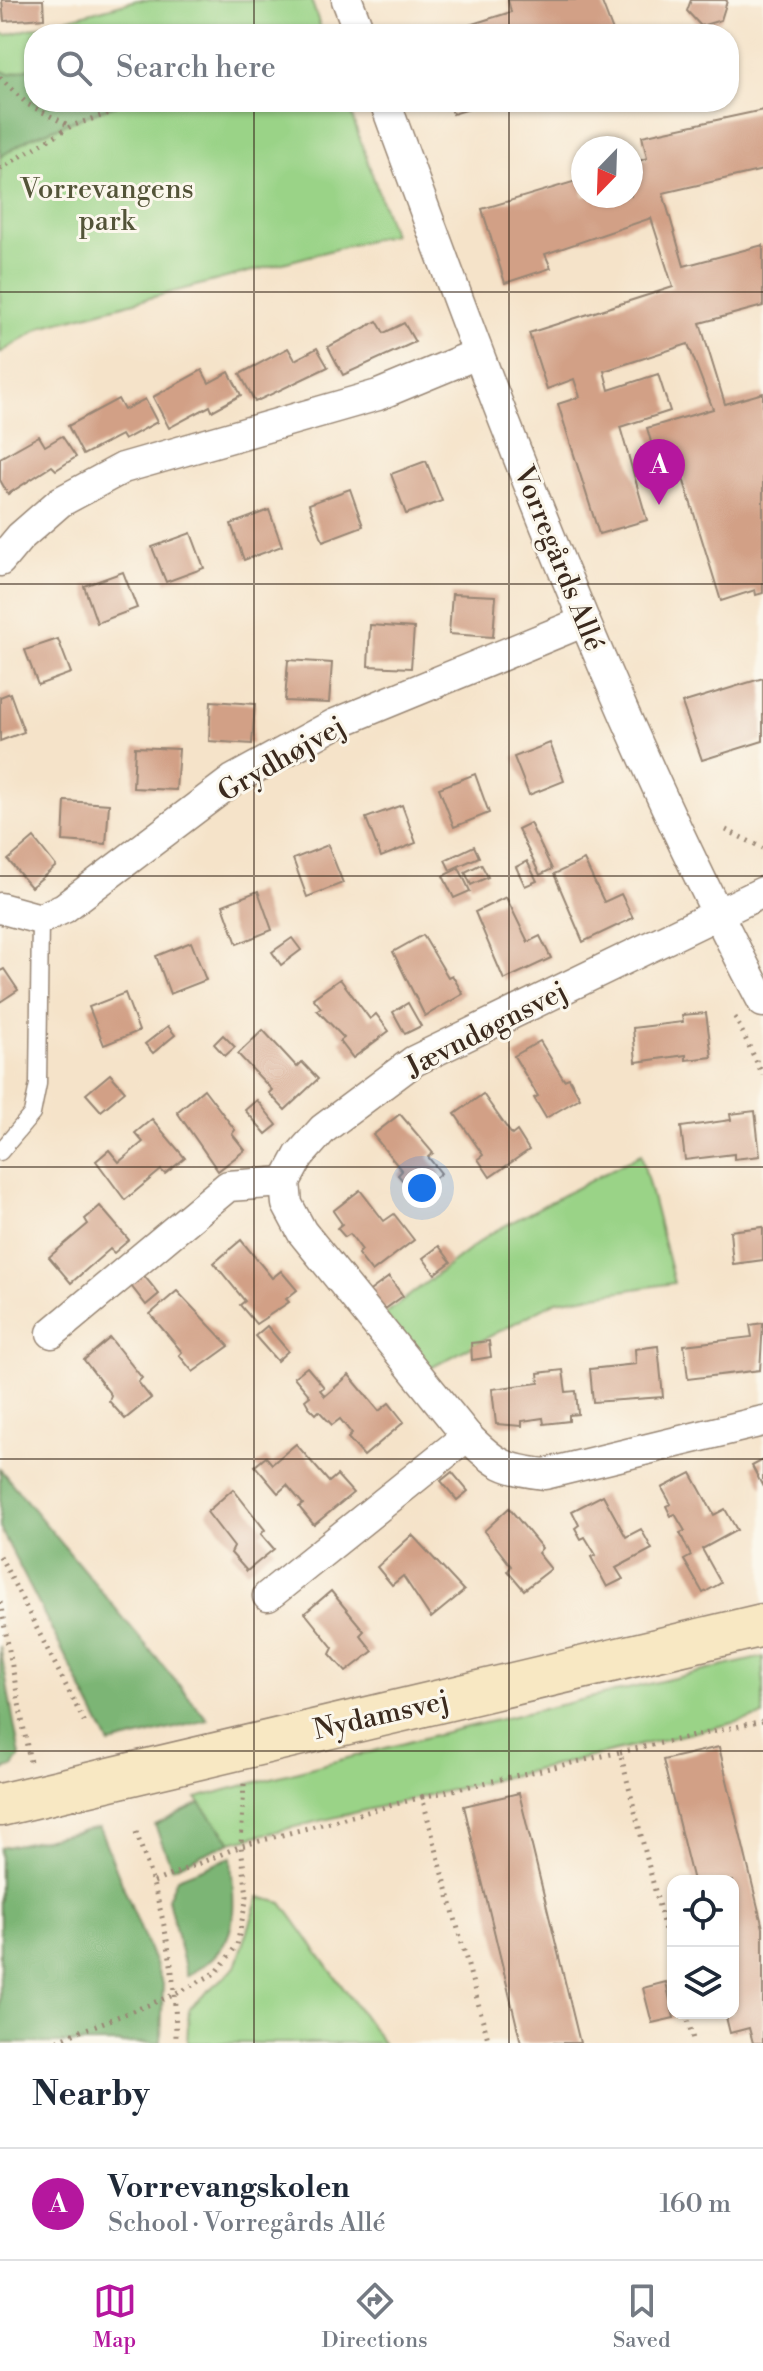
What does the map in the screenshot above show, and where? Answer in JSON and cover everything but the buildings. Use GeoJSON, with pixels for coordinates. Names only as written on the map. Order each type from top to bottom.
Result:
{"type":"FeatureCollection","features":[{"type":"Feature","properties":{"kind":"street"},"geometry":{"type":"LineString","coordinates":[[347,0],[356,24]]}},
{"type":"Feature","properties":{"kind":"street","name":"Vorregårds Allé"},"geometry":{"type":"LineString","coordinates":[[389,112],[477,354],[583,622],[716,913],[763,1002]]}},
{"type":"Feature","properties":{"kind":"street"},"geometry":{"type":"LineString","coordinates":[[0,561],[20,537],[60,502],[123,468],[378,395],[477,354]]}},
{"type":"Feature","properties":{"kind":"street","name":"Grydhøjvej"},"geometry":{"type":"LineString","coordinates":[[40,919],[64,908],[233,780],[335,724],[583,622]]}},
{"type":"Feature","properties":{"kind":"street","name":"Jævndøgnsvej"},"geometry":{"type":"LineString","coordinates":[[285,1182],[299,1156],[323,1129],[414,1061],[763,892]]}},
{"type":"Feature","properties":{"kind":"street"},"geometry":{"type":"LineString","coordinates":[[0,908],[40,919]]}},
{"type":"Feature","properties":{"kind":"street"},"geometry":{"type":"LineString","coordinates":[[52,1333],[228,1186],[285,1182],[287,1204],[302,1232],[467,1436],[493,1463],[517,1471],[545,1474],[763,1421]]}},
{"type":"Feature","properties":{"kind":"street"},"geometry":{"type":"LineString","coordinates":[[268,1596],[467,1436]]}},
{"type":"Feature","properties":{"kind":"street","name":"Nydamsvej"},"geometry":{"type":"LineString","coordinates":[[18,1801],[239,1746],[763,1625]]}},
{"type":"Feature","properties":{"kind":"lane"},"geometry":{"type":"LineString","coordinates":[[0,1152],[32,1114],[38,1084],[40,919]]}},
{"type":"Feature","properties":{"kind":"path"},"geometry":{"type":"LineString","coordinates":[[0,77],[24,101]]}},
{"type":"Feature","properties":{"kind":"path"},"geometry":{"type":"LineString","coordinates":[[43,112],[71,126]]}},
{"type":"Feature","properties":{"kind":"path"},"geometry":{"type":"LineString","coordinates":[[0,169],[71,126],[112,112]]}},
{"type":"Feature","properties":{"kind":"path"},"geometry":{"type":"LineString","coordinates":[[726,830],[763,848]]}},
{"type":"Feature","properties":{"kind":"path"},"geometry":{"type":"LineString","coordinates":[[0,1558],[87,1727]]}},
{"type":"Feature","properties":{"kind":"path"},"geometry":{"type":"LineString","coordinates":[[0,1602],[18,1801]]}},
{"type":"Feature","properties":{"kind":"path"},"geometry":{"type":"LineString","coordinates":[[154,1882],[241,1846],[422,1797],[763,1721]]}},
{"type":"Feature","properties":{"kind":"path"},"geometry":{"type":"LineString","coordinates":[[50,2043],[176,1994],[217,1972],[237,1945],[247,1896],[241,1846],[245,1773],[239,1746]]}},
{"type":"Feature","properties":{"kind":"path"},"geometry":{"type":"LineString","coordinates":[[620,1752],[669,1947]]}},
{"type":"Feature","properties":{"kind":"path"},"geometry":{"type":"LineString","coordinates":[[422,1797],[489,2043]]}},
{"type":"Feature","properties":{"kind":"path"},"geometry":{"type":"LineString","coordinates":[[136,1832],[169,1936],[176,1994],[176,2043]]}},
{"type":"Feature","properties":{"kind":"path"},"geometry":{"type":"LineString","coordinates":[[688,2019],[694,2043]]}},
{"type":"Feature","properties":{"kind":"green space","name":"Vorrevangens park"},"geometry":{"type":"Polygon","coordinates":[[[137,0],[311,0],[319,24],[48,24],[137,0]]]}},
{"type":"Feature","properties":{"kind":"green space","name":"Vorrevangens park"},"geometry":{"type":"Polygon","coordinates":[[[24,30],[24,112],[350,112],[393,234],[44,326],[0,353],[0,33],[7,35],[24,30]]]}},
{"type":"Feature","properties":{"kind":"green space"},"geometry":{"type":"Polygon","coordinates":[[[0,70],[9,74],[24,70],[24,112],[96,112],[30,138],[0,157],[0,70]]]}},
{"type":"Feature","properties":{"kind":"green space"},"geometry":{"type":"Polygon","coordinates":[[[641,1154],[674,1283],[556,1301],[429,1369],[384,1315],[491,1233],[641,1154]]]}},
{"type":"Feature","properties":{"kind":"green space"},"geometry":{"type":"Polygon","coordinates":[[[0,1469],[208,1720],[110,1744],[0,1528],[0,1469]]]}},
{"type":"Feature","properties":{"kind":"green space"},"geometry":{"type":"Polygon","coordinates":[[[0,1646],[20,1756],[13,1767],[0,1771],[0,1646]]]}},
{"type":"Feature","properties":{"kind":"green space"},"geometry":{"type":"Polygon","coordinates":[[[763,1657],[763,1716],[231,1842],[196,1798],[446,1732],[763,1657]]]}},
{"type":"Feature","properties":{"kind":"green space"},"geometry":{"type":"Polygon","coordinates":[[[200,1803],[231,1842],[172,1868],[155,1825],[200,1803]]]}},
{"type":"Feature","properties":{"kind":"green space"},"geometry":{"type":"Polygon","coordinates":[[[99,1827],[163,1984],[161,2043],[0,2043],[0,1848],[99,1827]]]}},
{"type":"Feature","properties":{"kind":"green space"},"geometry":{"type":"Polygon","coordinates":[[[231,1857],[233,1912],[226,1940],[205,1964],[187,1976],[168,1899],[177,1878],[231,1857]]]}},
{"type":"Feature","properties":{"kind":"green space"},"geometry":{"type":"Polygon","coordinates":[[[259,1897],[282,1903],[383,2043],[187,2043],[189,2008],[236,1967],[259,1897]]]}},
{"type":"Feature","properties":{"kind":"place","name":"Vorrevangskolen"},"geometry":{"type":"Point","coordinates":[659,505]}}]}
